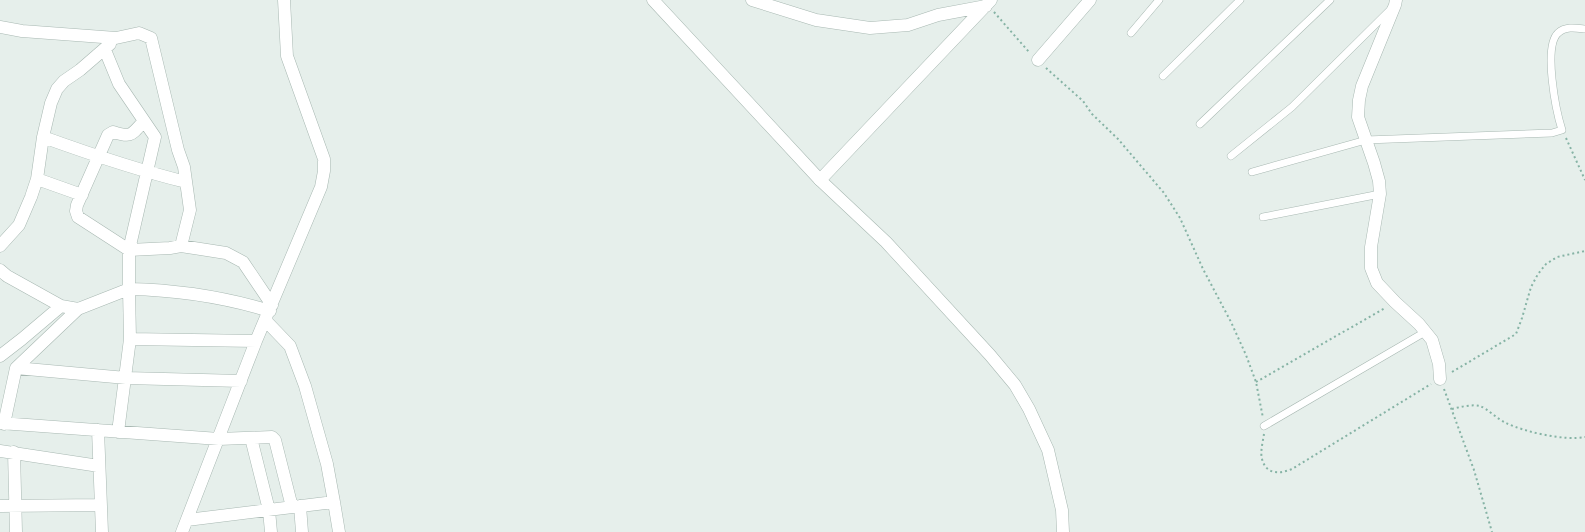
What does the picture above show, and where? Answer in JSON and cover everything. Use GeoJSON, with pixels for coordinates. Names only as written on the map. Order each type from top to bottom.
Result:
{"type":"FeatureCollection","features":[{"type":"Feature","properties":{"kind":"street"},"geometry":{"type":"LineString","coordinates":[[182,532],[256,341],[269,313],[320,187],[324,171],[324,159],[287,56],[284,0]]}},
{"type":"Feature","properties":{"kind":"street"},"geometry":{"type":"LineString","coordinates":[[653,0],[820,180],[886,242],[990,355],[1015,385],[1029,409],[1048,450],[1062,510],[1064,532]]}},
{"type":"Feature","properties":{"kind":"street"},"geometry":{"type":"LineString","coordinates":[[752,0],[816,20],[870,28],[908,25],[938,15],[988,3]]}},
{"type":"Feature","properties":{"kind":"street"},"geometry":{"type":"LineString","coordinates":[[1038,60],[1090,0]]}},
{"type":"Feature","properties":{"kind":"street"},"geometry":{"type":"LineString","coordinates":[[820,180],[988,3]]}},
{"type":"Feature","properties":{"kind":"street"},"geometry":{"type":"LineString","coordinates":[[1396,3],[1362,86],[1359,100],[1358,117],[1374,163],[1380,194],[1371,247],[1371,268],[1377,283],[1409,314],[1432,340],[1436,351],[1440,378]]}},
{"type":"Feature","properties":{"kind":"street"},"geometry":{"type":"LineString","coordinates":[[0,27],[22,31],[116,38],[139,33],[151,38],[173,130],[184,167],[190,210],[181,246]]}},
{"type":"Feature","properties":{"kind":"street"},"geometry":{"type":"LineString","coordinates":[[0,246],[19,225],[31,197],[37,179],[43,137],[51,103],[57,88],[105,50],[116,38]]}},
{"type":"Feature","properties":{"kind":"street"},"geometry":{"type":"LineString","coordinates":[[105,50],[119,84],[155,137],[148,173],[129,250],[130,340],[118,432]]}},
{"type":"Feature","properties":{"kind":"street"},"geometry":{"type":"LineString","coordinates":[[144,121],[132,134],[125,136],[112,132],[108,135],[82,194],[76,211],[78,217],[129,250],[181,246],[212,250],[236,256],[243,262],[269,313],[290,346],[305,386],[327,464],[339,532]]}},
{"type":"Feature","properties":{"kind":"street"},"geometry":{"type":"LineString","coordinates":[[155,137],[173,130]]}},
{"type":"Feature","properties":{"kind":"street"},"geometry":{"type":"LineString","coordinates":[[43,137],[148,173],[186,182]]}},
{"type":"Feature","properties":{"kind":"street"},"geometry":{"type":"LineString","coordinates":[[37,179],[82,194]]}},
{"type":"Feature","properties":{"kind":"street"},"geometry":{"type":"LineString","coordinates":[[2,276],[61,306],[78,309]]}},
{"type":"Feature","properties":{"kind":"street"},"geometry":{"type":"LineString","coordinates":[[269,313],[236,301],[208,296],[129,289],[78,309],[16,368],[2,423],[219,439],[269,436],[275,440],[296,507],[302,532]]}},
{"type":"Feature","properties":{"kind":"street"},"geometry":{"type":"LineString","coordinates":[[2,352],[22,339],[61,306]]}},
{"type":"Feature","properties":{"kind":"street"},"geometry":{"type":"LineString","coordinates":[[130,340],[256,341]]}},
{"type":"Feature","properties":{"kind":"street"},"geometry":{"type":"LineString","coordinates":[[16,368],[126,378],[241,381]]}},
{"type":"Feature","properties":{"kind":"street"},"geometry":{"type":"LineString","coordinates":[[98,430],[102,532]]}},
{"type":"Feature","properties":{"kind":"street"},"geometry":{"type":"LineString","coordinates":[[251,438],[269,510],[271,532]]}},
{"type":"Feature","properties":{"kind":"street"},"geometry":{"type":"LineString","coordinates":[[0,451],[99,466]]}},
{"type":"Feature","properties":{"kind":"street"},"geometry":{"type":"LineString","coordinates":[[14,452],[14,506],[16,532]]}},
{"type":"Feature","properties":{"kind":"street"},"geometry":{"type":"LineString","coordinates":[[187,520],[334,502]]}},
{"type":"Feature","properties":{"kind":"street"},"geometry":{"type":"LineString","coordinates":[[0,506],[101,505]]}},
{"type":"Feature","properties":{"kind":"lane"},"geometry":{"type":"LineString","coordinates":[[1131,34],[1159,0]]}},
{"type":"Feature","properties":{"kind":"lane"},"geometry":{"type":"LineString","coordinates":[[1163,76],[1240,0]]}},
{"type":"Feature","properties":{"kind":"lane"},"geometry":{"type":"LineString","coordinates":[[1200,124],[1330,0]]}},
{"type":"Feature","properties":{"kind":"lane"},"geometry":{"type":"LineString","coordinates":[[1231,156],[1292,107],[1396,3]]}},
{"type":"Feature","properties":{"kind":"lane"},"geometry":{"type":"LineString","coordinates":[[1252,172],[1366,140],[1552,133],[1562,130],[1554,96],[1551,62],[1552,47],[1558,33],[1566,28],[1585,29]]}},
{"type":"Feature","properties":{"kind":"lane"},"geometry":{"type":"LineString","coordinates":[[1263,217],[1380,194]]}},
{"type":"Feature","properties":{"kind":"lane"},"geometry":{"type":"LineString","coordinates":[[1264,426],[1425,332]]}},
{"type":"Feature","properties":{"kind":"path"},"geometry":{"type":"LineString","coordinates":[[988,3],[1025,49],[1083,101],[1092,114],[1118,139],[1164,193],[1180,218],[1203,269],[1231,322],[1256,382],[1264,426],[1261,458],[1266,468],[1273,473],[1283,473],[1292,469],[1440,378],[1512,337],[1518,330],[1531,287],[1546,264],[1557,257],[1585,251]]}},
{"type":"Feature","properties":{"kind":"path"},"geometry":{"type":"LineString","coordinates":[[1562,130],[1585,180]]}},
{"type":"Feature","properties":{"kind":"path"},"geometry":{"type":"LineString","coordinates":[[1256,382],[1395,302]]}},
{"type":"Feature","properties":{"kind":"path"},"geometry":{"type":"LineString","coordinates":[[1440,378],[1474,470],[1492,532]]}},
{"type":"Feature","properties":{"kind":"path"},"geometry":{"type":"LineString","coordinates":[[1452,409],[1480,406],[1506,423],[1528,431],[1553,436],[1585,437]]}}]}
